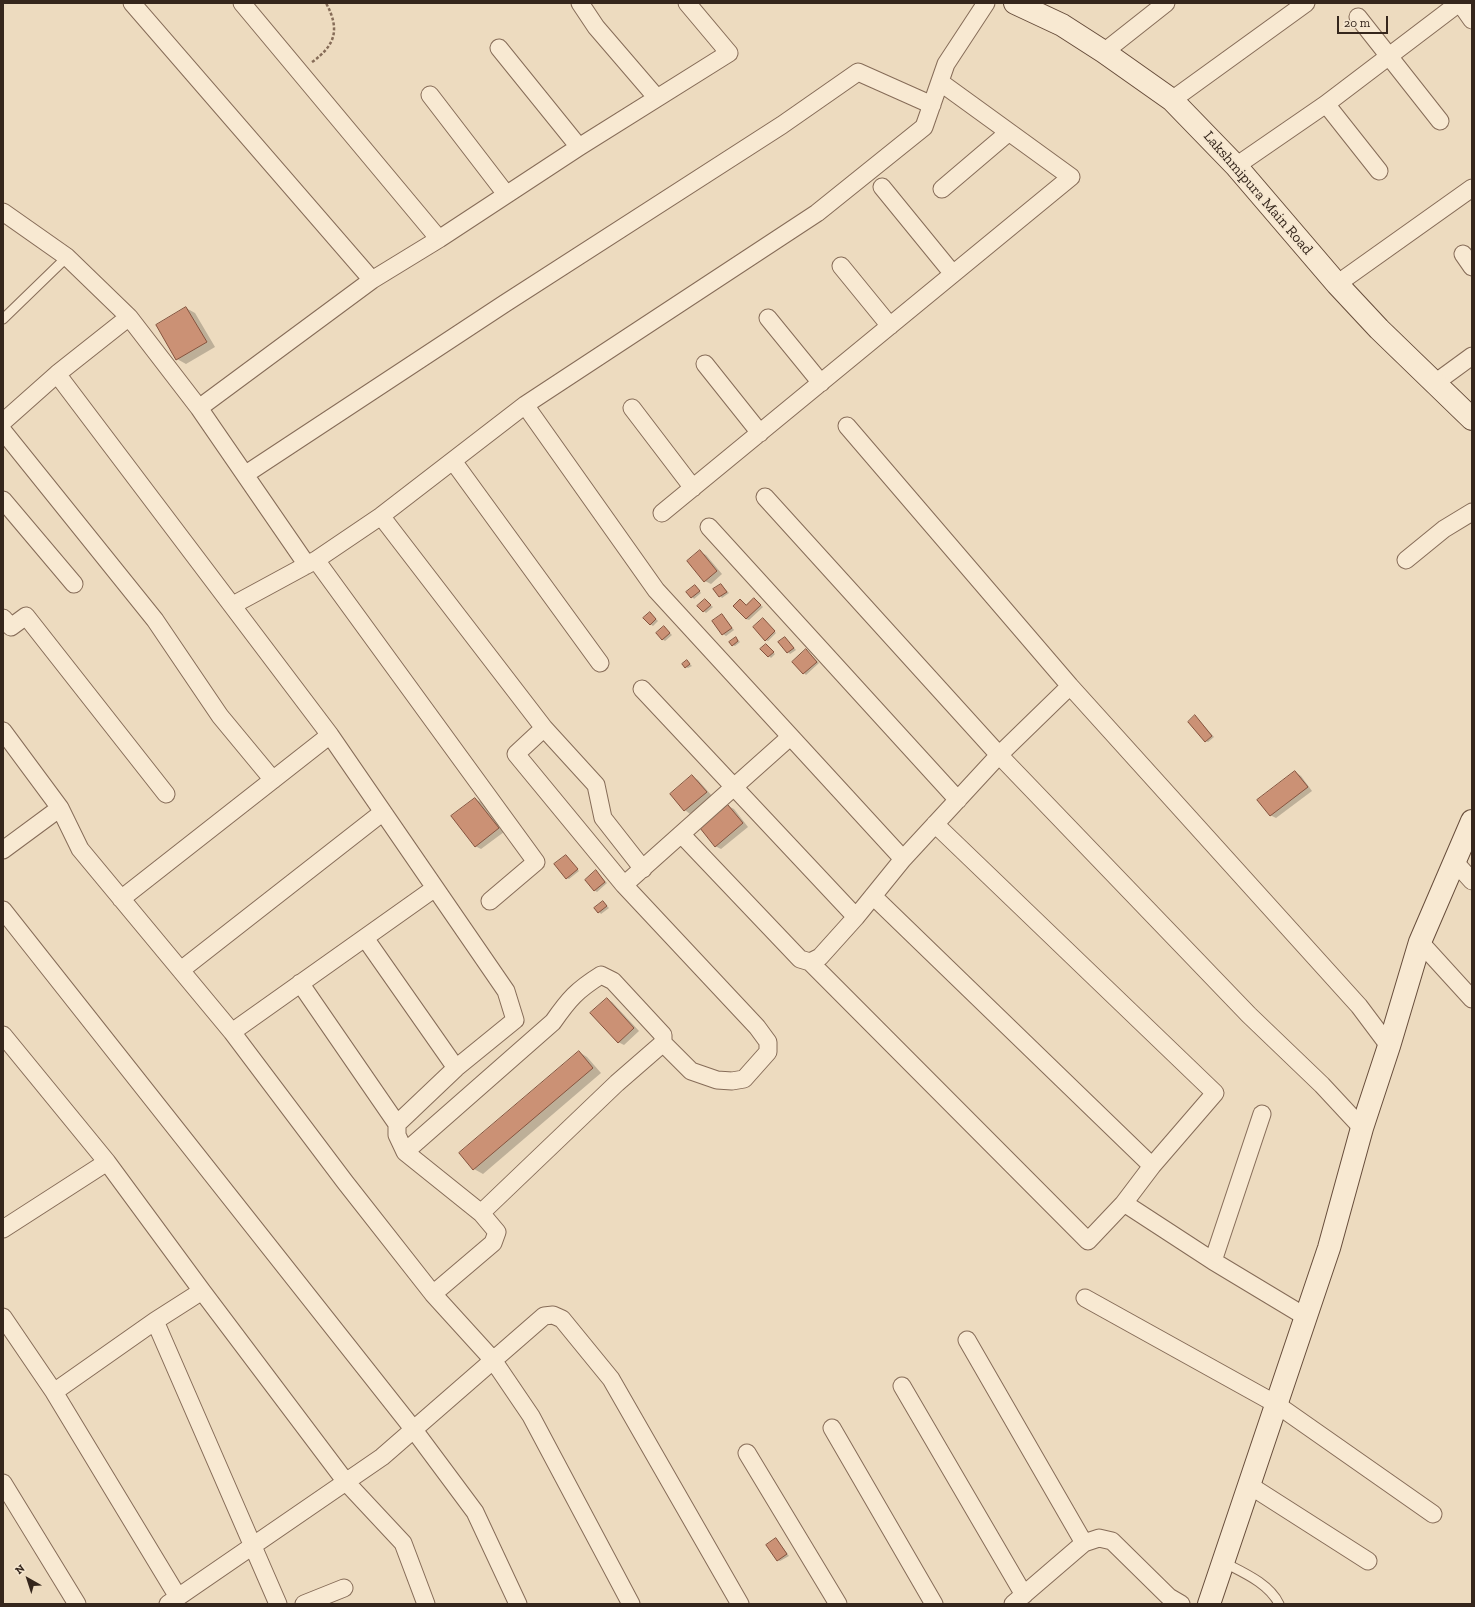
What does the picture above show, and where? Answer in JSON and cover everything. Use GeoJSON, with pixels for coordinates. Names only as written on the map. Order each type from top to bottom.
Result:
{"type":"FeatureCollection","features":[{"type":"Feature","properties":{"kind":"street"},"geometry":{"type":"LineString","coordinates":[[132,3],[372,280]]}},
{"type":"Feature","properties":{"kind":"street"},"geometry":{"type":"LineString","coordinates":[[242,3],[439,239]]}},
{"type":"Feature","properties":{"kind":"street"},"geometry":{"type":"LineString","coordinates":[[580,3],[596,26],[657,98]]}},
{"type":"Feature","properties":{"kind":"street"},"geometry":{"type":"LineString","coordinates":[[199,408],[372,280],[439,239],[579,147],[729,53],[687,3]]}},
{"type":"Feature","properties":{"kind":"street"},"geometry":{"type":"LineString","coordinates":[[233,605],[312,563],[381,516],[525,405],[817,212],[924,127],[946,64],[986,3]]}},
{"type":"Feature","properties":{"kind":"street","name":"Lakshmipura Main Road"},"geometry":{"type":"LineString","coordinates":[[1015,3],[1062,25],[1104,52],[1172,100],[1236,166],[1337,284],[1379,329],[1472,419]]}},
{"type":"Feature","properties":{"kind":"street"},"geometry":{"type":"LineString","coordinates":[[1104,52],[1166,3]]}},
{"type":"Feature","properties":{"kind":"street"},"geometry":{"type":"LineString","coordinates":[[1172,100],[1306,3]]}},
{"type":"Feature","properties":{"kind":"street"},"geometry":{"type":"LineString","coordinates":[[1236,166],[1326,104],[1460,3],[1472,20]]}},
{"type":"Feature","properties":{"kind":"street"},"geometry":{"type":"LineString","coordinates":[[1358,17],[1440,121]]}},
{"type":"Feature","properties":{"kind":"street"},"geometry":{"type":"LineString","coordinates":[[499,48],[579,147]]}},
{"type":"Feature","properties":{"kind":"street"},"geometry":{"type":"LineString","coordinates":[[246,474],[504,304],[782,125],[858,72],[932,105]]}},
{"type":"Feature","properties":{"kind":"street"},"geometry":{"type":"LineString","coordinates":[[662,513],[1071,177],[940,82]]}},
{"type":"Feature","properties":{"kind":"street"},"geometry":{"type":"LineString","coordinates":[[430,95],[506,194]]}},
{"type":"Feature","properties":{"kind":"street"},"geometry":{"type":"LineString","coordinates":[[1326,104],[1379,171]]}},
{"type":"Feature","properties":{"kind":"street"},"geometry":{"type":"LineString","coordinates":[[942,189],[1009,132]]}},
{"type":"Feature","properties":{"kind":"street"},"geometry":{"type":"LineString","coordinates":[[882,187],[953,274]]}},
{"type":"Feature","properties":{"kind":"street"},"geometry":{"type":"LineString","coordinates":[[1337,284],[1472,188]]}},
{"type":"Feature","properties":{"kind":"street"},"geometry":{"type":"LineString","coordinates":[[3,212],[67,257],[129,317],[199,408],[312,563],[536,862],[490,901]]}},
{"type":"Feature","properties":{"kind":"street"},"geometry":{"type":"LineString","coordinates":[[841,266],[890,326]]}},
{"type":"Feature","properties":{"kind":"street"},"geometry":{"type":"LineString","coordinates":[[3,422],[57,374],[129,317]]}},
{"type":"Feature","properties":{"kind":"street"},"geometry":{"type":"LineString","coordinates":[[768,318],[820,383]]}},
{"type":"Feature","properties":{"kind":"street"},"geometry":{"type":"LineString","coordinates":[[1435,383],[1472,356]]}},
{"type":"Feature","properties":{"kind":"street"},"geometry":{"type":"LineString","coordinates":[[705,364],[760,433]]}},
{"type":"Feature","properties":{"kind":"street"},"geometry":{"type":"LineString","coordinates":[[57,374],[330,735],[506,991],[515,1020],[456,1068],[397,1124]]}},
{"type":"Feature","properties":{"kind":"street"},"geometry":{"type":"LineString","coordinates":[[525,405],[656,590],[903,860]]}},
{"type":"Feature","properties":{"kind":"street"},"geometry":{"type":"LineString","coordinates":[[632,408],[693,488]]}},
{"type":"Feature","properties":{"kind":"street"},"geometry":{"type":"LineString","coordinates":[[846,426],[1070,686],[1359,1006],[1389,1046]]}},
{"type":"Feature","properties":{"kind":"street"},"geometry":{"type":"LineString","coordinates":[[3,431],[155,620],[220,716],[273,780]]}},
{"type":"Feature","properties":{"kind":"street"},"geometry":{"type":"LineString","coordinates":[[453,461],[600,663]]}},
{"type":"Feature","properties":{"kind":"street"},"geometry":{"type":"LineString","coordinates":[[765,497],[999,755],[1249,1015],[1322,1085],[1362,1128]]}},
{"type":"Feature","properties":{"kind":"street"},"geometry":{"type":"LineString","coordinates":[[3,500],[74,584]]}},
{"type":"Feature","properties":{"kind":"street"},"geometry":{"type":"LineString","coordinates":[[1406,560],[1444,530],[1472,512]]}},
{"type":"Feature","properties":{"kind":"street"},"geometry":{"type":"LineString","coordinates":[[381,516],[544,728],[596,785],[603,818],[643,869]]}},
{"type":"Feature","properties":{"kind":"street"},"geometry":{"type":"LineString","coordinates":[[709,527],[958,800]]}},
{"type":"Feature","properties":{"kind":"street"},"geometry":{"type":"LineString","coordinates":[[3,618],[11,627],[26,616],[166,794]]}},
{"type":"Feature","properties":{"kind":"street"},"geometry":{"type":"LineString","coordinates":[[810,962],[820,957],[874,896],[903,860],[999,755],[1070,686]]}},
{"type":"Feature","properties":{"kind":"street"},"geometry":{"type":"LineString","coordinates":[[642,689],[856,916]]}},
{"type":"Feature","properties":{"kind":"street"},"geometry":{"type":"LineString","coordinates":[[405,1152],[553,1022],[567,1002],[583,987],[601,975],[613,981],[663,1035],[663,1043],[691,1071],[717,1080],[732,1081],[744,1079],[768,1052],[768,1042],[756,1027],[624,885],[516,754],[544,728]]}},
{"type":"Feature","properties":{"kind":"street"},"geometry":{"type":"LineString","coordinates":[[3,731],[60,808],[80,849],[232,1032],[345,1182],[433,1294],[493,1360],[531,1416],[630,1604]]}},
{"type":"Feature","properties":{"kind":"street"},"geometry":{"type":"LineString","coordinates":[[122,899],[330,735]]}},
{"type":"Feature","properties":{"kind":"street"},"geometry":{"type":"LineString","coordinates":[[624,885],[682,835],[790,737]]}},
{"type":"Feature","properties":{"kind":"street"},"geometry":{"type":"LineString","coordinates":[[3,850],[60,808]]}},
{"type":"Feature","properties":{"kind":"street"},"geometry":{"type":"LineString","coordinates":[[181,970],[383,812]]}},
{"type":"Feature","properties":{"kind":"street"},"geometry":{"type":"LineString","coordinates":[[1209,1604],[1329,1248],[1362,1128],[1389,1046],[1420,942],[1472,821]]}},
{"type":"Feature","properties":{"kind":"street"},"geometry":{"type":"LineString","coordinates":[[682,835],[800,960],[810,962],[1088,1241],[1124,1202],[1152,1166],[1214,1093],[935,824]]}},
{"type":"Feature","properties":{"kind":"street"},"geometry":{"type":"LineString","coordinates":[[1454,861],[1472,881]]}},
{"type":"Feature","properties":{"kind":"street"},"geometry":{"type":"LineString","coordinates":[[232,1032],[435,888]]}},
{"type":"Feature","properties":{"kind":"street"},"geometry":{"type":"LineString","coordinates":[[874,896],[1152,1166]]}},
{"type":"Feature","properties":{"kind":"street"},"geometry":{"type":"LineString","coordinates":[[3,910],[414,1430],[475,1512],[518,1604]]}},
{"type":"Feature","properties":{"kind":"street"},"geometry":{"type":"LineString","coordinates":[[365,938],[456,1068]]}},
{"type":"Feature","properties":{"kind":"street"},"geometry":{"type":"LineString","coordinates":[[1420,942],[1472,999]]}},
{"type":"Feature","properties":{"kind":"street"},"geometry":{"type":"LineString","coordinates":[[300,983],[397,1124],[398,1135],[405,1152],[481,1213],[497,1232],[493,1243],[433,1294]]}},
{"type":"Feature","properties":{"kind":"street"},"geometry":{"type":"LineString","coordinates":[[3,1035],[107,1162],[346,1482],[402,1543],[426,1604]]}},
{"type":"Feature","properties":{"kind":"street"},"geometry":{"type":"LineString","coordinates":[[481,1213],[617,1083],[663,1043]]}},
{"type":"Feature","properties":{"kind":"street"},"geometry":{"type":"LineString","coordinates":[[1213,1261],[1262,1114]]}},
{"type":"Feature","properties":{"kind":"street"},"geometry":{"type":"LineString","coordinates":[[3,1229],[107,1162]]}},
{"type":"Feature","properties":{"kind":"street"},"geometry":{"type":"LineString","coordinates":[[1124,1202],[1213,1261],[1306,1317]]}},
{"type":"Feature","properties":{"kind":"street"},"geometry":{"type":"LineString","coordinates":[[54,1392],[155,1321],[202,1291]]}},
{"type":"Feature","properties":{"kind":"street"},"geometry":{"type":"LineString","coordinates":[[1085,1298],[1276,1404],[1433,1514]]}},
{"type":"Feature","properties":{"kind":"street"},"geometry":{"type":"LineString","coordinates":[[3,1317],[54,1392],[173,1600],[382,1457],[544,1316],[553,1315],[562,1319],[611,1379],[740,1604]]}},
{"type":"Feature","properties":{"kind":"street"},"geometry":{"type":"LineString","coordinates":[[155,1321],[278,1604]]}},
{"type":"Feature","properties":{"kind":"street"},"geometry":{"type":"LineString","coordinates":[[967,1340],[1084,1543]]}},
{"type":"Feature","properties":{"kind":"street"},"geometry":{"type":"LineString","coordinates":[[902,1386],[1018,1599],[1084,1543],[1099,1538],[1112,1541],[1169,1597],[1181,1604]]}},
{"type":"Feature","properties":{"kind":"street"},"geometry":{"type":"LineString","coordinates":[[832,1428],[934,1604]]}},
{"type":"Feature","properties":{"kind":"street"},"geometry":{"type":"LineString","coordinates":[[747,1454],[838,1604]]}},
{"type":"Feature","properties":{"kind":"street"},"geometry":{"type":"LineString","coordinates":[[3,1483],[77,1604]]}},
{"type":"Feature","properties":{"kind":"street"},"geometry":{"type":"LineString","coordinates":[[1249,1486],[1368,1561]]}},
{"type":"Feature","properties":{"kind":"street"},"geometry":{"type":"LineString","coordinates":[[304,1604],[344,1588]]}},
{"type":"Feature","properties":{"kind":"lane"},"geometry":{"type":"LineString","coordinates":[[3,319],[67,257]]}},
{"type":"Feature","properties":{"kind":"lane"},"geometry":{"type":"LineString","coordinates":[[1223,1562],[1270,1590],[1279,1604]]}},
{"type":"Feature","properties":{"kind":"path"},"geometry":{"type":"LineString","coordinates":[[299,71],[321,55],[334,38],[335,29],[326,3]]}},
{"type":"Feature","properties":{"kind":"building"},"geometry":{"type":"Polygon","coordinates":[[[186,307],[207,342],[176,360],[156,325],[186,307]]]}},
{"type":"Feature","properties":{"kind":"building"},"geometry":{"type":"Polygon","coordinates":[[[700,550],[717,571],[704,582],[687,561],[700,550]]]}},
{"type":"Feature","properties":{"kind":"building"},"geometry":{"type":"Polygon","coordinates":[[[721,584],[727,592],[719,597],[713,589],[721,584]]]}},
{"type":"Feature","properties":{"kind":"building"},"geometry":{"type":"Polygon","coordinates":[[[695,585],[700,591],[691,598],[686,592],[695,585]]]}},
{"type":"Feature","properties":{"kind":"building"},"geometry":{"type":"Polygon","coordinates":[[[754,598],[761,605],[746,619],[733,606],[740,599],[746,605],[754,598]]]}},
{"type":"Feature","properties":{"kind":"building"},"geometry":{"type":"Polygon","coordinates":[[[705,599],[711,605],[703,612],[697,606],[705,599]]]}},
{"type":"Feature","properties":{"kind":"building"},"geometry":{"type":"Polygon","coordinates":[[[650,612],[656,619],[650,625],[643,618],[650,612]]]}},
{"type":"Feature","properties":{"kind":"building"},"geometry":{"type":"Polygon","coordinates":[[[722,614],[732,628],[722,635],[712,621],[722,614]]]}},
{"type":"Feature","properties":{"kind":"building"},"geometry":{"type":"Polygon","coordinates":[[[763,618],[775,631],[765,641],[753,627],[763,618]]]}},
{"type":"Feature","properties":{"kind":"building"},"geometry":{"type":"Polygon","coordinates":[[[664,626],[670,633],[662,640],[656,633],[664,626]]]}},
{"type":"Feature","properties":{"kind":"building"},"geometry":{"type":"Polygon","coordinates":[[[736,637],[738,641],[732,646],[729,642],[736,637]]]}},
{"type":"Feature","properties":{"kind":"building"},"geometry":{"type":"Polygon","coordinates":[[[785,637],[794,648],[787,653],[778,642],[785,637]]]}},
{"type":"Feature","properties":{"kind":"building"},"geometry":{"type":"Polygon","coordinates":[[[766,644],[774,652],[768,657],[760,649],[766,644]]]}},
{"type":"Feature","properties":{"kind":"building"},"geometry":{"type":"Polygon","coordinates":[[[806,649],[817,662],[803,674],[792,662],[806,649]]]}},
{"type":"Feature","properties":{"kind":"building"},"geometry":{"type":"Polygon","coordinates":[[[687,660],[690,664],[685,668],[682,664],[687,660]]]}},
{"type":"Feature","properties":{"kind":"building"},"geometry":{"type":"Polygon","coordinates":[[[1195,715],[1212,736],[1205,742],[1188,722],[1195,715]]]}},
{"type":"Feature","properties":{"kind":"building"},"geometry":{"type":"Polygon","coordinates":[[[1295,771],[1308,787],[1270,816],[1257,800],[1295,771]]]}},
{"type":"Feature","properties":{"kind":"building"},"geometry":{"type":"Polygon","coordinates":[[[692,775],[707,792],[684,811],[670,794],[692,775]]]}},
{"type":"Feature","properties":{"kind":"building"},"geometry":{"type":"Polygon","coordinates":[[[475,798],[499,828],[475,847],[451,816],[475,798]]]}},
{"type":"Feature","properties":{"kind":"building"},"geometry":{"type":"Polygon","coordinates":[[[728,805],[743,823],[715,847],[700,828],[728,805]]]}},
{"type":"Feature","properties":{"kind":"building"},"geometry":{"type":"Polygon","coordinates":[[[566,855],[578,869],[566,879],[554,864],[566,855]]]}},
{"type":"Feature","properties":{"kind":"building"},"geometry":{"type":"Polygon","coordinates":[[[596,870],[605,882],[594,891],[585,880],[596,870]]]}},
{"type":"Feature","properties":{"kind":"building"},"geometry":{"type":"Polygon","coordinates":[[[603,901],[607,906],[598,913],[594,908],[603,901]]]}},
{"type":"Feature","properties":{"kind":"building"},"geometry":{"type":"Polygon","coordinates":[[[607,998],[634,1028],[618,1043],[590,1013],[607,998]]]}},
{"type":"Feature","properties":{"kind":"building"},"geometry":{"type":"Polygon","coordinates":[[[579,1051],[593,1068],[473,1170],[459,1153],[579,1051]]]}},
{"type":"Feature","properties":{"kind":"building"},"geometry":{"type":"Polygon","coordinates":[[[776,1538],[787,1554],[777,1561],[766,1545],[776,1538]]]}}]}
